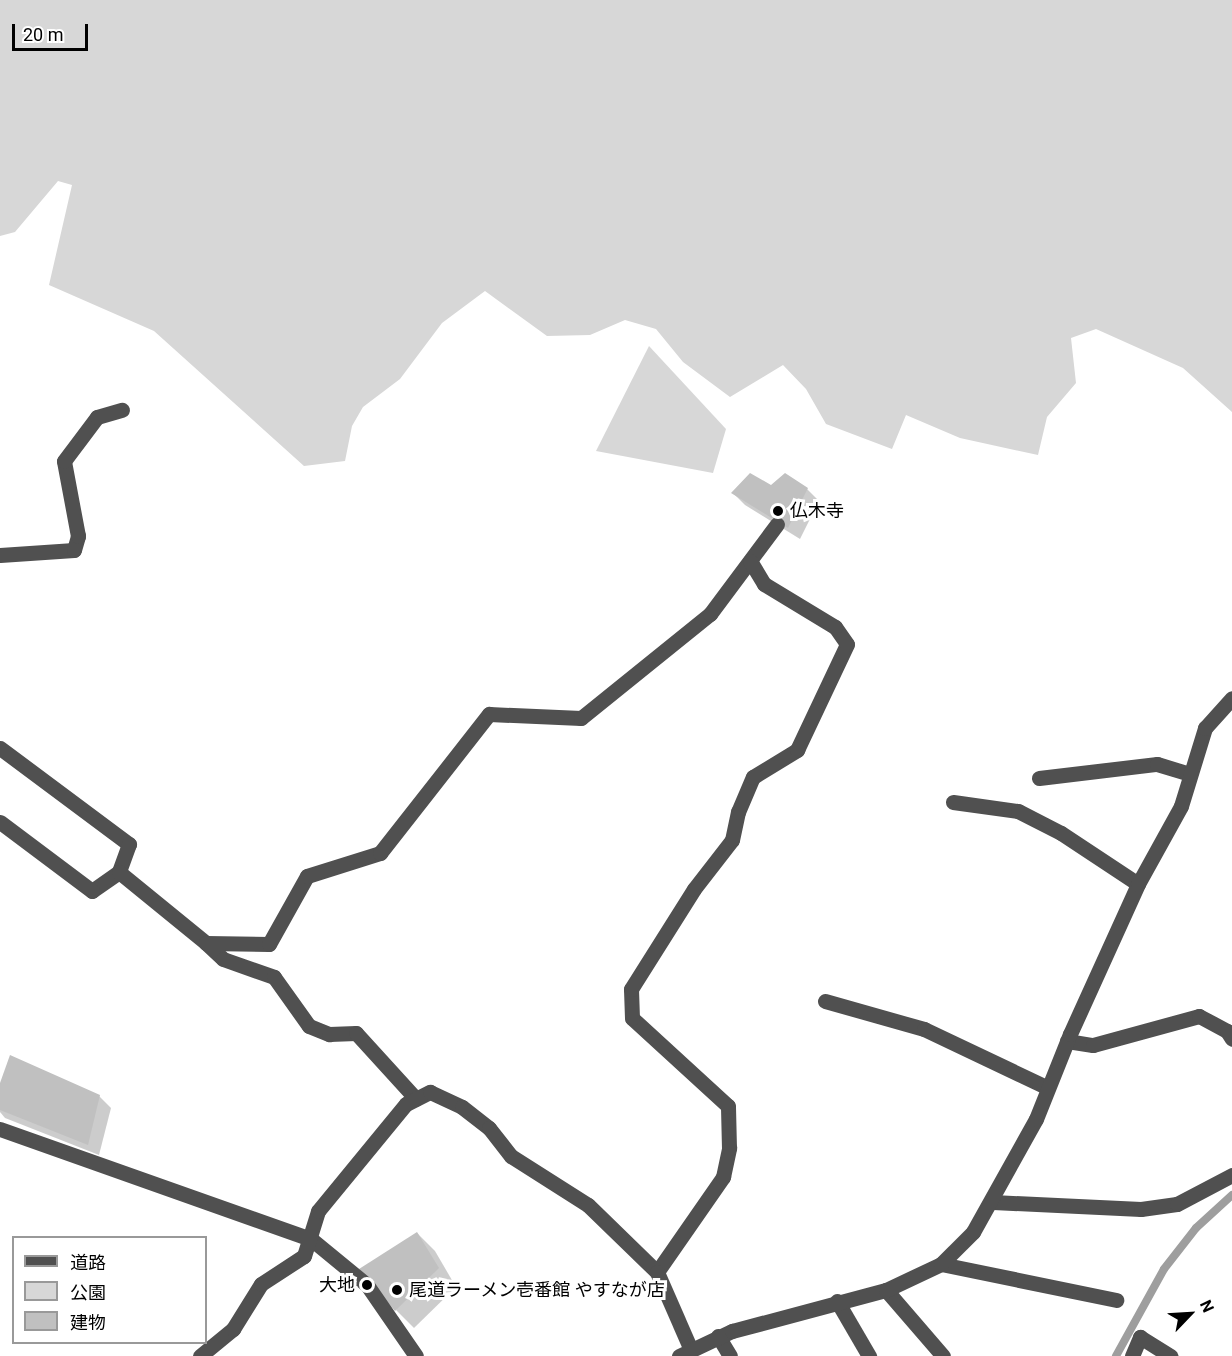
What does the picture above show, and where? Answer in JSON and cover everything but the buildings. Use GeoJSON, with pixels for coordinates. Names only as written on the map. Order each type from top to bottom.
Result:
{"type":"FeatureCollection","features":[{"type":"Feature","properties":{"kind":"street"},"geometry":{"type":"LineString","coordinates":[[0,555],[74,550],[78,536],[64,461],[97,417],[122,410]]}},
{"type":"Feature","properties":{"kind":"street"},"geometry":{"type":"LineString","coordinates":[[206,943],[269,944],[307,876],[380,853],[489,714],[581,718],[710,614],[777,524]]}},
{"type":"Feature","properties":{"kind":"street"},"geometry":{"type":"LineString","coordinates":[[657,1272],[723,1177],[729,1148],[728,1106],[632,1018],[631,989],[694,888],[732,840],[738,812],[753,777],[797,750],[847,644],[835,627],[764,584],[750,561]]}},
{"type":"Feature","properties":{"kind":"street"},"geometry":{"type":"LineString","coordinates":[[200,1356],[233,1329],[261,1284],[304,1256],[318,1211],[406,1104],[430,1092],[462,1107],[489,1128],[511,1156],[588,1205],[657,1272],[685,1353],[718,1336],[837,1301],[886,1290],[941,1264],[973,1232],[993,1202],[1048,1088],[1138,884],[1181,806],[1205,728],[1232,698]]}},
{"type":"Feature","properties":{"kind":"street"},"geometry":{"type":"LineString","coordinates":[[0,748],[129,843],[119,872],[92,891],[0,822]]}},
{"type":"Feature","properties":{"kind":"street"},"geometry":{"type":"LineString","coordinates":[[1039,778],[1157,764],[1190,774]]}},
{"type":"Feature","properties":{"kind":"street"},"geometry":{"type":"LineString","coordinates":[[953,802],[1018,811],[1061,833],[1138,884]]}},
{"type":"Feature","properties":{"kind":"street"},"geometry":{"type":"LineString","coordinates":[[119,872],[223,959],[274,977],[309,1026],[329,1034],[356,1033],[416,1099]]}},
{"type":"Feature","properties":{"kind":"street"},"geometry":{"type":"LineString","coordinates":[[825,1001],[924,1029],[1048,1088]]}},
{"type":"Feature","properties":{"kind":"street"},"geometry":{"type":"LineString","coordinates":[[1067,1041],[1093,1045],[1200,1016],[1227,1031],[1232,1039]]}},
{"type":"Feature","properties":{"kind":"street"},"geometry":{"type":"LineString","coordinates":[[0,1129],[311,1239],[367,1285],[416,1356]]}},
{"type":"Feature","properties":{"kind":"street"},"geometry":{"type":"LineString","coordinates":[[993,1202],[1141,1209],[1177,1204],[1232,1175]]}},
{"type":"Feature","properties":{"kind":"street"},"geometry":{"type":"LineString","coordinates":[[941,1264],[1116,1300]]}},
{"type":"Feature","properties":{"kind":"street"},"geometry":{"type":"LineString","coordinates":[[886,1290],[943,1356]]}},
{"type":"Feature","properties":{"kind":"street"},"geometry":{"type":"LineString","coordinates":[[837,1301],[869,1356]]}},
{"type":"Feature","properties":{"kind":"street"},"geometry":{"type":"LineString","coordinates":[[718,1336],[730,1356]]}},
{"type":"Feature","properties":{"kind":"street"},"geometry":{"type":"LineString","coordinates":[[1132,1356],[1140,1337],[1170,1356]]}},
{"type":"Feature","properties":{"kind":"green space"},"geometry":{"type":"Polygon","coordinates":[[[0,0],[1232,0],[1232,412],[1183,368],[1096,329],[1071,338],[1076,383],[1047,417],[1038,455],[960,438],[906,415],[892,449],[826,424],[806,389],[783,365],[730,397],[683,362],[656,329],[625,320],[590,335],[547,336],[485,291],[442,323],[400,379],[363,407],[352,426],[345,461],[304,466],[154,331],[49,285],[72,185],[58,181],[15,232],[0,236],[0,0]]]}},
{"type":"Feature","properties":{"kind":"green space"},"geometry":{"type":"Polygon","coordinates":[[[649,346],[726,429],[713,473],[596,451],[649,346]]]}},
{"type":"Feature","properties":{"kind":"waterway"},"geometry":{"type":"LineString","coordinates":[[1116,1356],[1164,1269],[1196,1228],[1232,1195]]}},
{"type":"Feature","properties":{"kind":"place","name":"仏木寺"},"geometry":{"type":"Point","coordinates":[778,511]}},
{"type":"Feature","properties":{"kind":"place","name":"大地"},"geometry":{"type":"Point","coordinates":[367,1285]}},
{"type":"Feature","properties":{"kind":"place","name":"尾道ラーメン壱番館 やすなが店"},"geometry":{"type":"Point","coordinates":[397,1290]}}]}
